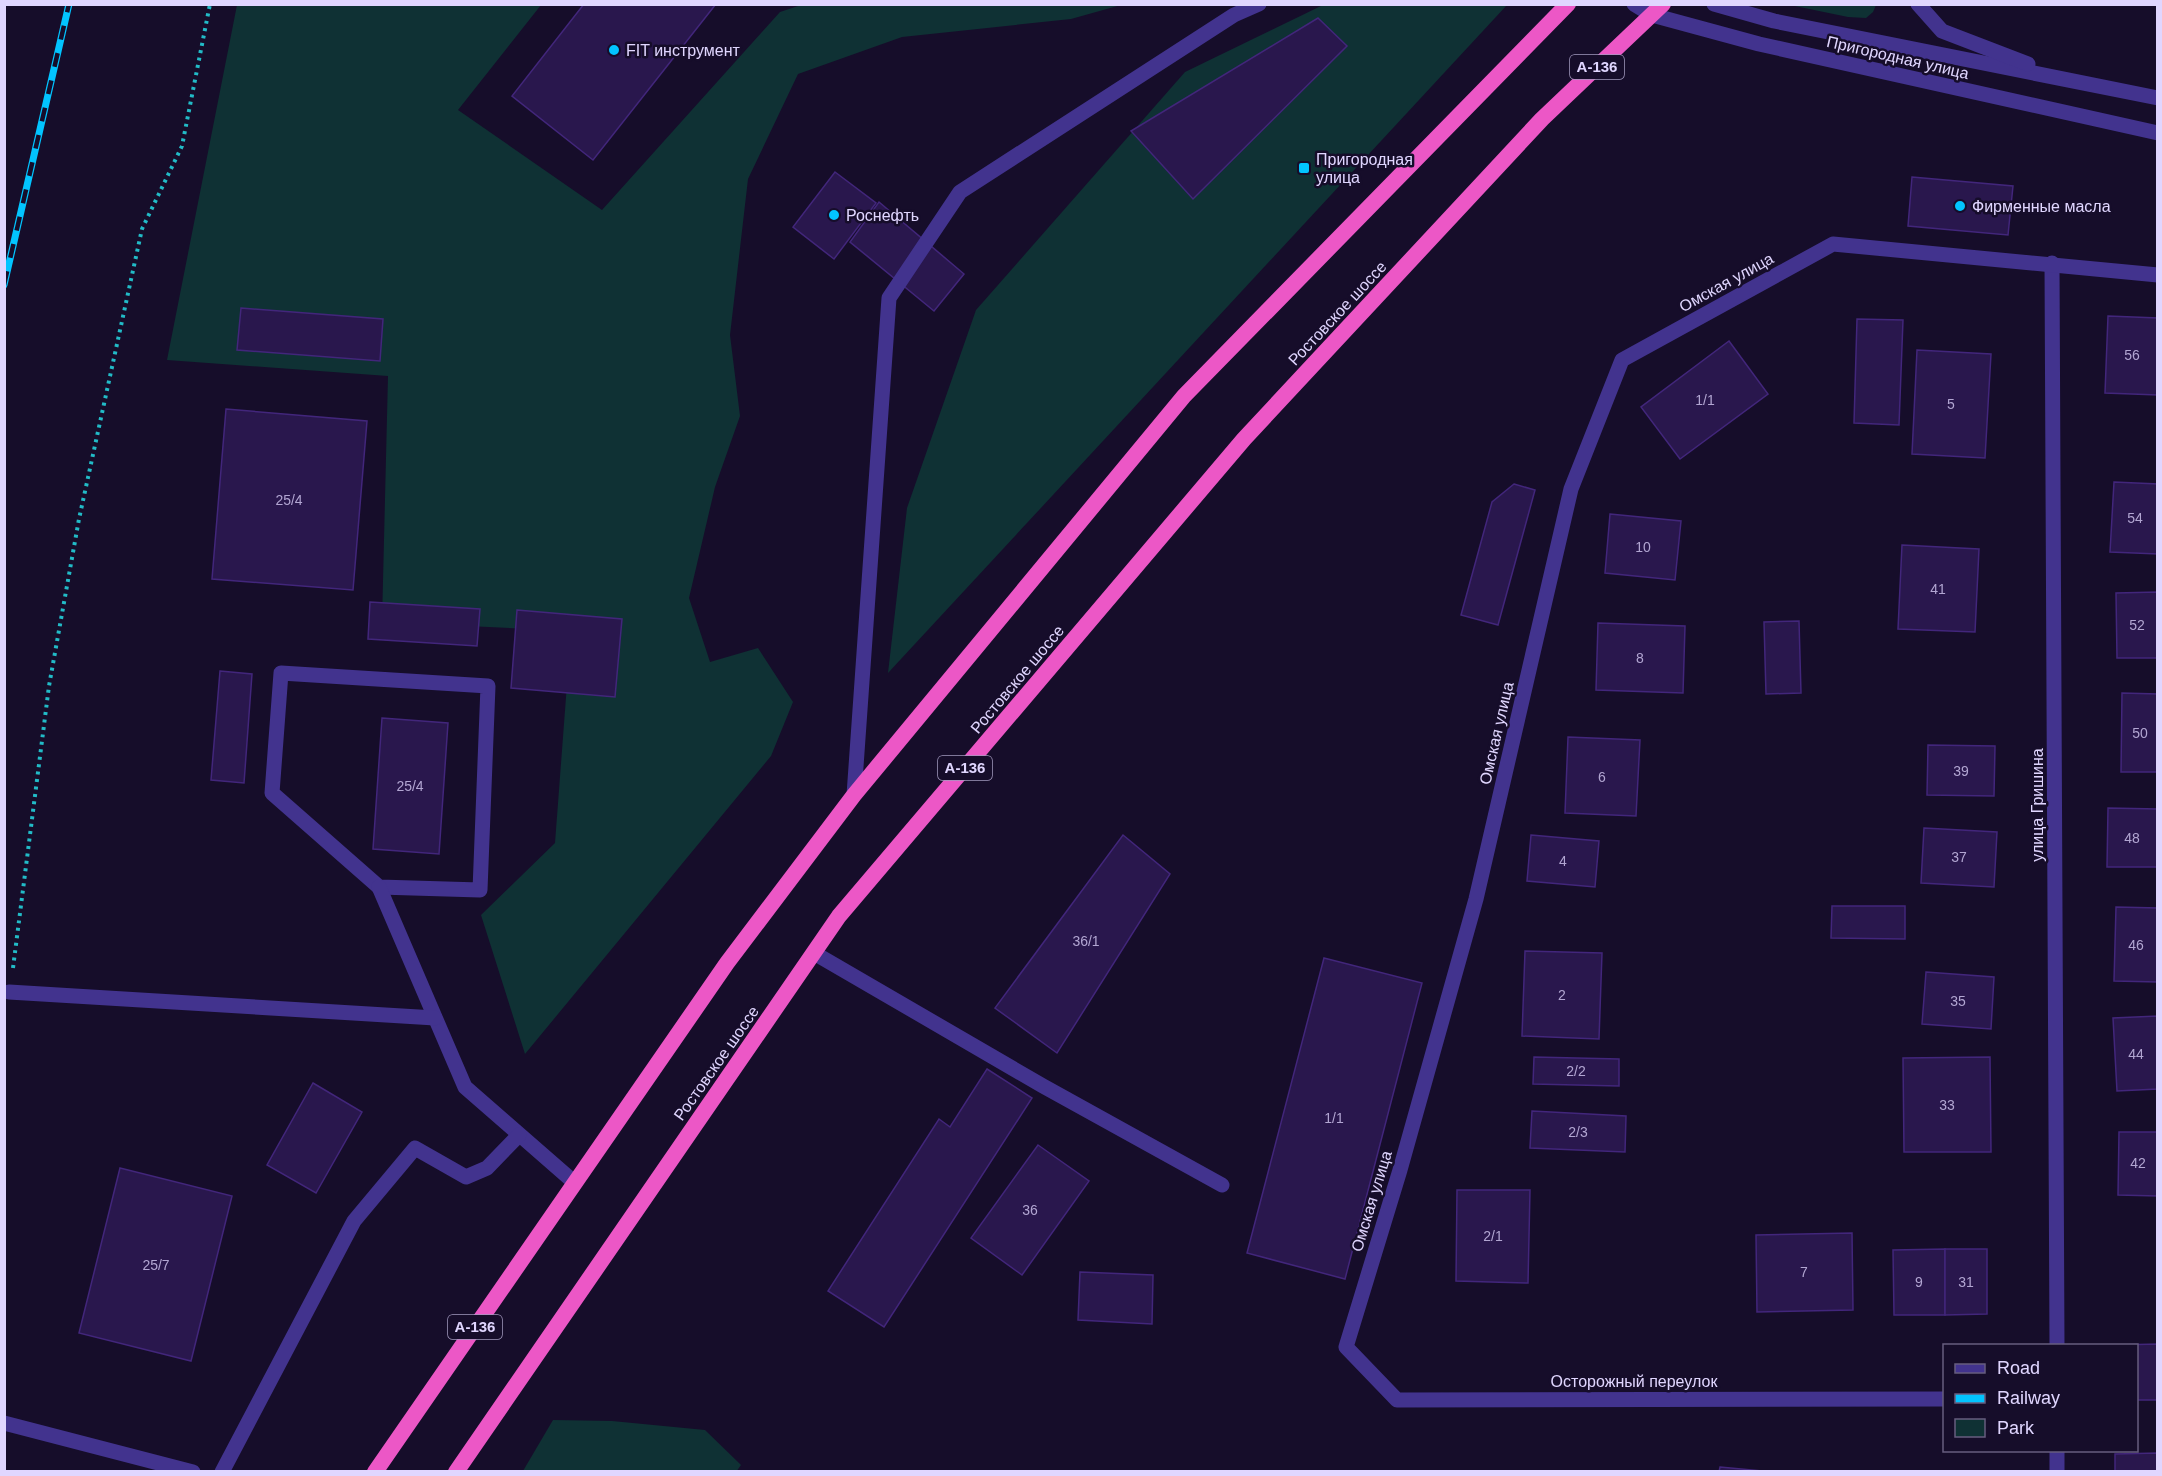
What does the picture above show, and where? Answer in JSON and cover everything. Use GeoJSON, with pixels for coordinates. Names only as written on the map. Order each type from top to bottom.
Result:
{"type":"FeatureCollection","features":[{"type":"Feature","properties":{"kind":"highway","name":"А-136"},"geometry":{"type":"LineString","coordinates":[[375,1472],[727,963],[854,795],[1184,396],[1568,4]]}},
{"type":"Feature","properties":{"kind":"highway","name":"Ростовское шоссе"},"geometry":{"type":"LineString","coordinates":[[456,1472],[839,916],[1244,439],[1542,119],[1658,10]]}},
{"type":"Feature","properties":{"kind":"street"},"geometry":{"type":"LineString","coordinates":[[854,795],[889,298],[960,192],[1234,15],[1259,4]]}},
{"type":"Feature","properties":{"kind":"street","name":"Пригородная улица"},"geometry":{"type":"LineString","coordinates":[[1634,4],[1793,52],[2157,133]]}},
{"type":"Feature","properties":{"kind":"street","name":"Пригородная улица"},"geometry":{"type":"LineString","coordinates":[[1714,4],[1774,21],[2157,98]]}},
{"type":"Feature","properties":{"kind":"street"},"geometry":{"type":"LineString","coordinates":[[1918,4],[1942,31],[2067,79]]}},
{"type":"Feature","properties":{"kind":"street","name":"Омская улица"},"geometry":{"type":"LineString","coordinates":[[1346,1347],[1400,1170],[1476,899],[1571,489],[1622,360],[1833,244],[2052,263]]}},
{"type":"Feature","properties":{"kind":"street"},"geometry":{"type":"LineString","coordinates":[[2052,263],[2157,275]]}},
{"type":"Feature","properties":{"kind":"street","name":"улица Гришина"},"geometry":{"type":"LineString","coordinates":[[2052,263],[2057,1344]]}},
{"type":"Feature","properties":{"kind":"street"},"geometry":{"type":"LineString","coordinates":[[379,887],[480,890],[488,686],[281,674],[272,793],[379,887],[465,1088],[575,1183]]}},
{"type":"Feature","properties":{"kind":"street"},"geometry":{"type":"LineString","coordinates":[[814,953],[1043,1086],[1222,1185]]}},
{"type":"Feature","properties":{"kind":"street"},"geometry":{"type":"LineString","coordinates":[[9,992],[435,1018]]}},
{"type":"Feature","properties":{"kind":"street"},"geometry":{"type":"LineString","coordinates":[[222,1472],[354,1221],[415,1148],[466,1177],[487,1168],[519,1135]]}},
{"type":"Feature","properties":{"kind":"street","name":"Осторожный переулок"},"geometry":{"type":"LineString","coordinates":[[1346,1347],[1397,1400],[1943,1399]]}},
{"type":"Feature","properties":{"kind":"street"},"geometry":{"type":"LineString","coordinates":[[4,1424],[193,1472]]}},
{"type":"Feature","properties":{"kind":"street"},"geometry":{"type":"LineString","coordinates":[[2057,1452],[2057,1472]]}},
{"type":"Feature","properties":{"kind":"path"},"geometry":{"type":"LineString","coordinates":[[9,992],[49,686],[79,519],[142,229],[182,146],[210,4]]}},
{"type":"Feature","properties":{"kind":"green space"},"geometry":{"type":"Polygon","coordinates":[[[804,4],[1121,5],[1071,19],[902,37],[798,74],[748,179],[730,335],[740,416],[715,487],[689,598],[710,662],[758,648],[793,702],[771,756],[525,1054],[481,915],[555,843],[571,631],[382,622],[388,376],[167,360],[237,5],[541,5],[458,110],[602,210],[780,12],[804,4]]]}},
{"type":"Feature","properties":{"kind":"green space"},"geometry":{"type":"Polygon","coordinates":[[[1323,5],[1507,5],[888,673],[907,508],[976,310],[1185,72],[1323,5]]]}},
{"type":"Feature","properties":{"kind":"green space"},"geometry":{"type":"Polygon","coordinates":[[[1790,5],[1876,5],[1873,12],[1866,18],[1848,17],[1790,5]]]}},
{"type":"Feature","properties":{"kind":"green space"},"geometry":{"type":"Polygon","coordinates":[[[553,1420],[612,1421],[705,1430],[741,1465],[736,1472],[523,1471],[553,1420]]]}},
{"type":"Feature","properties":{"kind":"building","name":"FIT инструмент"},"geometry":{"type":"Polygon","coordinates":[[[584,4],[716,4],[593,160],[512,96],[584,4]]]}},
{"type":"Feature","properties":{"kind":"building"},"geometry":{"type":"Polygon","coordinates":[[[1318,18],[1347,46],[1193,199],[1131,131],[1318,18]]]}},
{"type":"Feature","properties":{"kind":"building"},"geometry":{"type":"Polygon","coordinates":[[[835,172],[876,203],[834,259],[793,227],[835,172]]]}},
{"type":"Feature","properties":{"kind":"building","name":"Фирменные масла"},"geometry":{"type":"Polygon","coordinates":[[[1912,177],[2013,186],[2008,235],[1908,226],[1912,177]]]}},
{"type":"Feature","properties":{"kind":"building"},"geometry":{"type":"Polygon","coordinates":[[[879,202],[964,274],[934,311],[850,242],[879,202]]]}},
{"type":"Feature","properties":{"kind":"building"},"geometry":{"type":"Polygon","coordinates":[[[241,308],[383,319],[380,361],[237,350],[241,308]]]}},
{"type":"Feature","properties":{"kind":"building"},"geometry":{"type":"Polygon","coordinates":[[[2108,316],[2158,318],[2158,395],[2105,393],[2108,316]]]}},
{"type":"Feature","properties":{"kind":"building"},"geometry":{"type":"Polygon","coordinates":[[[1857,319],[1903,320],[1899,425],[1854,423],[1857,319]]]}},
{"type":"Feature","properties":{"kind":"building"},"geometry":{"type":"Polygon","coordinates":[[[1729,341],[1768,394],[1680,459],[1641,407],[1729,341]]]}},
{"type":"Feature","properties":{"kind":"building"},"geometry":{"type":"Polygon","coordinates":[[[1917,350],[1991,354],[1985,458],[1912,454],[1917,350]]]}},
{"type":"Feature","properties":{"kind":"building"},"geometry":{"type":"Polygon","coordinates":[[[226,409],[367,421],[353,590],[212,579],[226,409]]]}},
{"type":"Feature","properties":{"kind":"building"},"geometry":{"type":"Polygon","coordinates":[[[2114,482],[2158,484],[2158,554],[2110,552],[2114,482]]]}},
{"type":"Feature","properties":{"kind":"building"},"geometry":{"type":"Polygon","coordinates":[[[1514,484],[1535,490],[1498,625],[1461,615],[1492,502],[1514,484]]]}},
{"type":"Feature","properties":{"kind":"building"},"geometry":{"type":"Polygon","coordinates":[[[1610,514],[1681,521],[1675,580],[1605,573],[1610,514]]]}},
{"type":"Feature","properties":{"kind":"building"},"geometry":{"type":"Polygon","coordinates":[[[1902,545],[1979,549],[1975,632],[1898,629],[1902,545]]]}},
{"type":"Feature","properties":{"kind":"building"},"geometry":{"type":"Polygon","coordinates":[[[2158,592],[2158,658],[2117,658],[2116,593],[2158,592]]]}},
{"type":"Feature","properties":{"kind":"building"},"geometry":{"type":"Polygon","coordinates":[[[370,602],[480,609],[477,646],[368,639],[370,602]]]}},
{"type":"Feature","properties":{"kind":"building"},"geometry":{"type":"Polygon","coordinates":[[[517,610],[622,619],[615,697],[511,688],[517,610]]]}},
{"type":"Feature","properties":{"kind":"building"},"geometry":{"type":"Polygon","coordinates":[[[1799,621],[1801,693],[1766,694],[1764,622],[1799,621]]]}},
{"type":"Feature","properties":{"kind":"building"},"geometry":{"type":"Polygon","coordinates":[[[1598,623],[1685,626],[1683,693],[1596,690],[1598,623]]]}},
{"type":"Feature","properties":{"kind":"building"},"geometry":{"type":"Polygon","coordinates":[[[220,671],[252,674],[244,783],[211,780],[220,671]]]}},
{"type":"Feature","properties":{"kind":"building"},"geometry":{"type":"Polygon","coordinates":[[[2122,693],[2158,694],[2158,772],[2121,772],[2122,693]]]}},
{"type":"Feature","properties":{"kind":"building"},"geometry":{"type":"Polygon","coordinates":[[[382,718],[448,723],[439,854],[373,849],[382,718]]]}},
{"type":"Feature","properties":{"kind":"building"},"geometry":{"type":"Polygon","coordinates":[[[1568,737],[1640,740],[1636,816],[1565,813],[1568,737]]]}},
{"type":"Feature","properties":{"kind":"building"},"geometry":{"type":"Polygon","coordinates":[[[1928,745],[1995,746],[1994,796],[1927,795],[1928,745]]]}},
{"type":"Feature","properties":{"kind":"building"},"geometry":{"type":"Polygon","coordinates":[[[2108,808],[2158,809],[2158,867],[2107,867],[2108,808]]]}},
{"type":"Feature","properties":{"kind":"building"},"geometry":{"type":"Polygon","coordinates":[[[1924,828],[1997,832],[1994,887],[1921,883],[1924,828]]]}},
{"type":"Feature","properties":{"kind":"building"},"geometry":{"type":"Polygon","coordinates":[[[1123,835],[1170,874],[1057,1053],[995,1008],[1123,835]]]}},
{"type":"Feature","properties":{"kind":"building"},"geometry":{"type":"Polygon","coordinates":[[[1531,835],[1599,841],[1595,887],[1527,881],[1531,835]]]}},
{"type":"Feature","properties":{"kind":"building"},"geometry":{"type":"Polygon","coordinates":[[[1832,906],[1905,906],[1905,939],[1831,938],[1832,906]]]}},
{"type":"Feature","properties":{"kind":"building"},"geometry":{"type":"Polygon","coordinates":[[[2116,907],[2158,908],[2158,982],[2114,981],[2116,907]]]}},
{"type":"Feature","properties":{"kind":"building"},"geometry":{"type":"Polygon","coordinates":[[[1525,951],[1602,953],[1599,1039],[1522,1036],[1525,951]]]}},
{"type":"Feature","properties":{"kind":"building"},"geometry":{"type":"Polygon","coordinates":[[[1324,958],[1422,983],[1345,1279],[1247,1253],[1324,958]]]}},
{"type":"Feature","properties":{"kind":"building"},"geometry":{"type":"Polygon","coordinates":[[[1926,972],[1994,977],[1991,1029],[1922,1024],[1926,972]]]}},
{"type":"Feature","properties":{"kind":"building"},"geometry":{"type":"Polygon","coordinates":[[[2158,1016],[2158,1089],[2117,1091],[2113,1018],[2158,1016]]]}},
{"type":"Feature","properties":{"kind":"building"},"geometry":{"type":"Polygon","coordinates":[[[1534,1057],[1619,1059],[1619,1086],[1533,1084],[1534,1057]]]}},
{"type":"Feature","properties":{"kind":"building"},"geometry":{"type":"Polygon","coordinates":[[[1990,1057],[1991,1152],[1904,1152],[1903,1058],[1990,1057]]]}},
{"type":"Feature","properties":{"kind":"building"},"geometry":{"type":"Polygon","coordinates":[[[987,1069],[1032,1098],[884,1327],[828,1291],[939,1119],[950,1127],[987,1069]]]}},
{"type":"Feature","properties":{"kind":"building"},"geometry":{"type":"Polygon","coordinates":[[[313,1083],[362,1112],[316,1193],[267,1165],[313,1083]]]}},
{"type":"Feature","properties":{"kind":"building"},"geometry":{"type":"Polygon","coordinates":[[[1532,1111],[1626,1116],[1625,1152],[1530,1148],[1532,1111]]]}},
{"type":"Feature","properties":{"kind":"building"},"geometry":{"type":"Polygon","coordinates":[[[2119,1132],[2158,1132],[2158,1196],[2118,1195],[2119,1132]]]}},
{"type":"Feature","properties":{"kind":"building"},"geometry":{"type":"Polygon","coordinates":[[[1038,1145],[1089,1181],[1022,1275],[971,1238],[1038,1145]]]}},
{"type":"Feature","properties":{"kind":"building"},"geometry":{"type":"Polygon","coordinates":[[[120,1168],[232,1196],[191,1361],[79,1333],[120,1168]]]}},
{"type":"Feature","properties":{"kind":"building"},"geometry":{"type":"Polygon","coordinates":[[[1457,1190],[1530,1190],[1528,1283],[1456,1281],[1457,1190]]]}},
{"type":"Feature","properties":{"kind":"building"},"geometry":{"type":"Polygon","coordinates":[[[1852,1233],[1853,1310],[1757,1312],[1756,1235],[1852,1233]]]}},
{"type":"Feature","properties":{"kind":"building"},"geometry":{"type":"Polygon","coordinates":[[[1945,1249],[1945,1315],[1894,1315],[1893,1250],[1945,1249]]]}},
{"type":"Feature","properties":{"kind":"building"},"geometry":{"type":"Polygon","coordinates":[[[1945,1249],[1987,1249],[1987,1314],[1945,1315],[1945,1249]]]}},
{"type":"Feature","properties":{"kind":"building"},"geometry":{"type":"Polygon","coordinates":[[[1080,1272],[1153,1275],[1152,1324],[1078,1320],[1080,1272]]]}},
{"type":"Feature","properties":{"kind":"building"},"geometry":{"type":"Polygon","coordinates":[[[2138,1344],[2158,1344],[2158,1400],[2138,1400],[2138,1344]]]}},
{"type":"Feature","properties":{"kind":"building"},"geometry":{"type":"Polygon","coordinates":[[[2158,1453],[2158,1472],[2115,1472],[2115,1454],[2158,1453]]]}},
{"type":"Feature","properties":{"kind":"building"},"geometry":{"type":"Polygon","coordinates":[[[1720,1467],[1773,1472],[1719,1472],[1720,1467]]]}},
{"type":"Feature","properties":{"kind":"railway"},"geometry":{"type":"LineString","coordinates":[[4,285],[69,4]]}},
{"type":"Feature","properties":{"kind":"place","name":"FIT инструмент"},"geometry":{"type":"Point","coordinates":[614,50]}},
{"type":"Feature","properties":{"kind":"place","name":"Пригородная улица"},"geometry":{"type":"Point","coordinates":[1304,168]}},
{"type":"Feature","properties":{"kind":"place","name":"Фирменные масла"},"geometry":{"type":"Point","coordinates":[1960,206]}},
{"type":"Feature","properties":{"kind":"place","name":"Роснефть"},"geometry":{"type":"Point","coordinates":[834,215]}}]}
